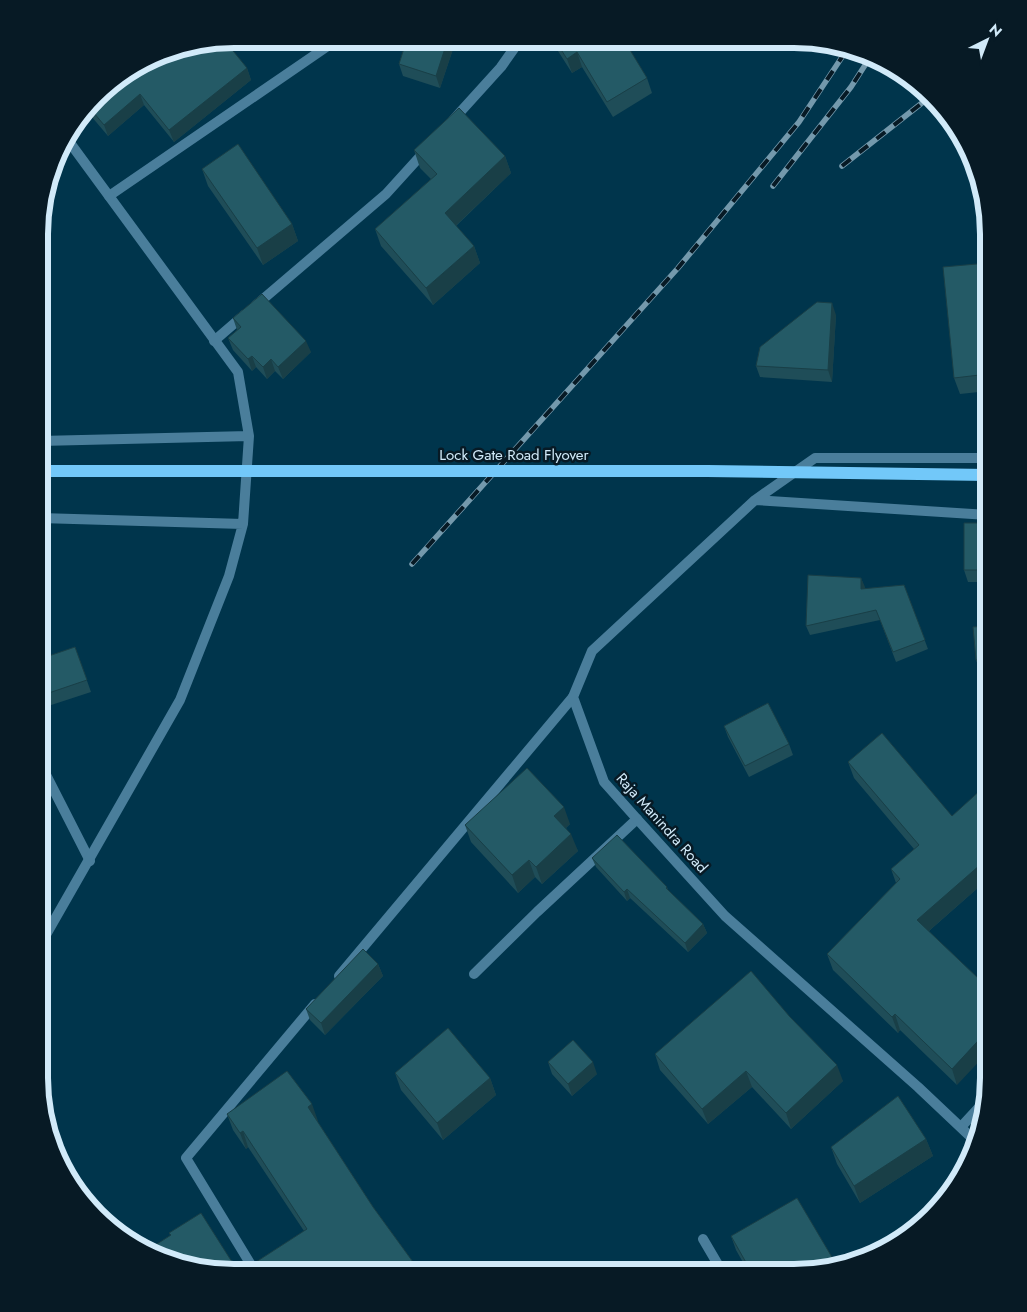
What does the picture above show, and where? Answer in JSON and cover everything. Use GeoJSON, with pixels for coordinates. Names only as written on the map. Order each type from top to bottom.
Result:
{"type":"FeatureCollection","features":[{"type":"Feature","properties":{"kind":"main road","name":"Lock Gate Road Flyover"},"geometry":{"type":"LineString","coordinates":[[48,471],[707,471],[980,475]]}},
{"type":"Feature","properties":{"kind":"street"},"geometry":{"type":"LineString","coordinates":[[109,196],[325,48]]}},
{"type":"Feature","properties":{"kind":"street"},"geometry":{"type":"LineString","coordinates":[[444,130],[501,67],[514,48]]}},
{"type":"Feature","properties":{"kind":"street"},"geometry":{"type":"LineString","coordinates":[[48,932],[180,700],[229,576],[243,524],[249,436],[238,372],[71,144]]}},
{"type":"Feature","properties":{"kind":"street"},"geometry":{"type":"LineString","coordinates":[[214,341],[386,194],[431,144]]}},
{"type":"Feature","properties":{"kind":"street"},"geometry":{"type":"LineString","coordinates":[[48,441],[249,436]]}},
{"type":"Feature","properties":{"kind":"street"},"geometry":{"type":"LineString","coordinates":[[332,984],[573,697],[592,651],[755,500],[815,458],[980,458]]}},
{"type":"Feature","properties":{"kind":"street"},"geometry":{"type":"LineString","coordinates":[[755,500],[980,514]]}},
{"type":"Feature","properties":{"kind":"street"},"geometry":{"type":"LineString","coordinates":[[48,518],[243,524]]}},
{"type":"Feature","properties":{"kind":"street","name":"Raja Manindra Road"},"geometry":{"type":"LineString","coordinates":[[573,697],[604,782],[637,819],[725,916],[970,1136]]}},
{"type":"Feature","properties":{"kind":"street"},"geometry":{"type":"LineString","coordinates":[[48,778],[90,860]]}},
{"type":"Feature","properties":{"kind":"street"},"geometry":{"type":"LineString","coordinates":[[474,974],[537,912],[637,819]]}},
{"type":"Feature","properties":{"kind":"street"},"geometry":{"type":"LineString","coordinates":[[251,1264],[186,1158],[319,999]]}},
{"type":"Feature","properties":{"kind":"street"},"geometry":{"type":"LineString","coordinates":[[961,1127],[977,1110]]}},
{"type":"Feature","properties":{"kind":"street"},"geometry":{"type":"LineString","coordinates":[[703,1238],[718,1264]]}},
{"type":"Feature","properties":{"kind":"building"},"geometry":{"type":"Polygon","coordinates":[[[231,48],[247,68],[169,130],[140,94],[104,125],[93,112],[102,102],[120,86],[141,72],[174,57],[210,49],[231,48]]]}},
{"type":"Feature","properties":{"kind":"building"},"geometry":{"type":"Polygon","coordinates":[[[404,48],[445,48],[436,76],[399,64],[404,48]]]}},
{"type":"Feature","properties":{"kind":"building"},"geometry":{"type":"Polygon","coordinates":[[[560,48],[629,48],[647,78],[607,102],[577,52],[567,59],[560,48]]]}},
{"type":"Feature","properties":{"kind":"building"},"geometry":{"type":"Polygon","coordinates":[[[459,108],[505,156],[445,213],[474,246],[426,288],[375,229],[437,174],[414,150],[459,108]]]}},
{"type":"Feature","properties":{"kind":"building"},"geometry":{"type":"Polygon","coordinates":[[[238,144],[292,224],[257,248],[202,169],[238,144]]]}},
{"type":"Feature","properties":{"kind":"building"},"geometry":{"type":"Polygon","coordinates":[[[980,264],[980,375],[954,378],[943,267],[980,264]]]}},
{"type":"Feature","properties":{"kind":"building"},"geometry":{"type":"Polygon","coordinates":[[[262,294],[306,341],[278,367],[271,359],[263,367],[252,356],[248,359],[228,338],[241,327],[233,318],[262,294]]]}},
{"type":"Feature","properties":{"kind":"building"},"geometry":{"type":"Polygon","coordinates":[[[817,302],[832,303],[828,370],[756,366],[760,347],[817,302]]]}},
{"type":"Feature","properties":{"kind":"building"},"geometry":{"type":"Polygon","coordinates":[[[964,523],[980,523],[980,570],[964,570],[964,523]]]}},
{"type":"Feature","properties":{"kind":"building"},"geometry":{"type":"Polygon","coordinates":[[[808,575],[861,578],[861,589],[904,585],[925,640],[893,652],[876,610],[806,626],[808,575]]]}},
{"type":"Feature","properties":{"kind":"building"},"geometry":{"type":"Polygon","coordinates":[[[973,627],[980,627],[980,660],[976,660],[973,627]]]}},
{"type":"Feature","properties":{"kind":"building"},"geometry":{"type":"Polygon","coordinates":[[[75,647],[87,680],[48,693],[48,656],[75,647]]]}},
{"type":"Feature","properties":{"kind":"building"},"geometry":{"type":"Polygon","coordinates":[[[768,703],[789,744],[745,766],[724,726],[768,703]]]}},
{"type":"Feature","properties":{"kind":"building"},"geometry":{"type":"Polygon","coordinates":[[[882,733],[952,816],[980,791],[980,865],[917,920],[980,978],[980,1039],[952,1069],[895,1014],[892,1017],[827,954],[900,879],[891,869],[919,845],[848,762],[882,733]]]}},
{"type":"Feature","properties":{"kind":"building"},"geometry":{"type":"Polygon","coordinates":[[[527,768],[564,807],[554,816],[571,834],[536,867],[529,860],[512,875],[465,825],[527,768]]]}},
{"type":"Feature","properties":{"kind":"building"},"geometry":{"type":"Polygon","coordinates":[[[617,835],[666,888],[703,924],[685,943],[627,889],[624,892],[592,858],[617,835]]]}},
{"type":"Feature","properties":{"kind":"building"},"geometry":{"type":"Polygon","coordinates":[[[363,949],[378,964],[321,1023],[306,1009],[363,949]]]}},
{"type":"Feature","properties":{"kind":"building"},"geometry":{"type":"Polygon","coordinates":[[[751,971],[790,1017],[837,1065],[786,1113],[746,1071],[702,1109],[655,1054],[751,971]]]}},
{"type":"Feature","properties":{"kind":"building"},"geometry":{"type":"Polygon","coordinates":[[[448,1028],[490,1078],[437,1123],[395,1073],[448,1028]]]}},
{"type":"Feature","properties":{"kind":"building"},"geometry":{"type":"Polygon","coordinates":[[[573,1040],[593,1062],[568,1084],[548,1062],[573,1040]]]}},
{"type":"Feature","properties":{"kind":"building"},"geometry":{"type":"Polygon","coordinates":[[[287,1071],[312,1104],[308,1107],[373,1207],[414,1264],[253,1264],[307,1229],[243,1131],[240,1133],[227,1114],[287,1071]]]}},
{"type":"Feature","properties":{"kind":"building"},"geometry":{"type":"Polygon","coordinates":[[[898,1096],[926,1139],[854,1186],[831,1147],[898,1096]]]}},
{"type":"Feature","properties":{"kind":"building"},"geometry":{"type":"Polygon","coordinates":[[[797,1198],[834,1260],[805,1264],[747,1264],[731,1236],[797,1198]]]}},
{"type":"Feature","properties":{"kind":"building"},"geometry":{"type":"Polygon","coordinates":[[[201,1213],[233,1264],[198,1261],[174,1255],[154,1246],[171,1235],[169,1233],[201,1213]]]}},
{"type":"Feature","properties":{"kind":"railway"},"geometry":{"type":"LineString","coordinates":[[412,564],[678,268],[799,122],[844,55]]}},
{"type":"Feature","properties":{"kind":"railway"},"geometry":{"type":"LineString","coordinates":[[773,186],[851,87],[866,63]]}},
{"type":"Feature","properties":{"kind":"railway"},"geometry":{"type":"LineString","coordinates":[[842,166],[924,101]]}}]}
